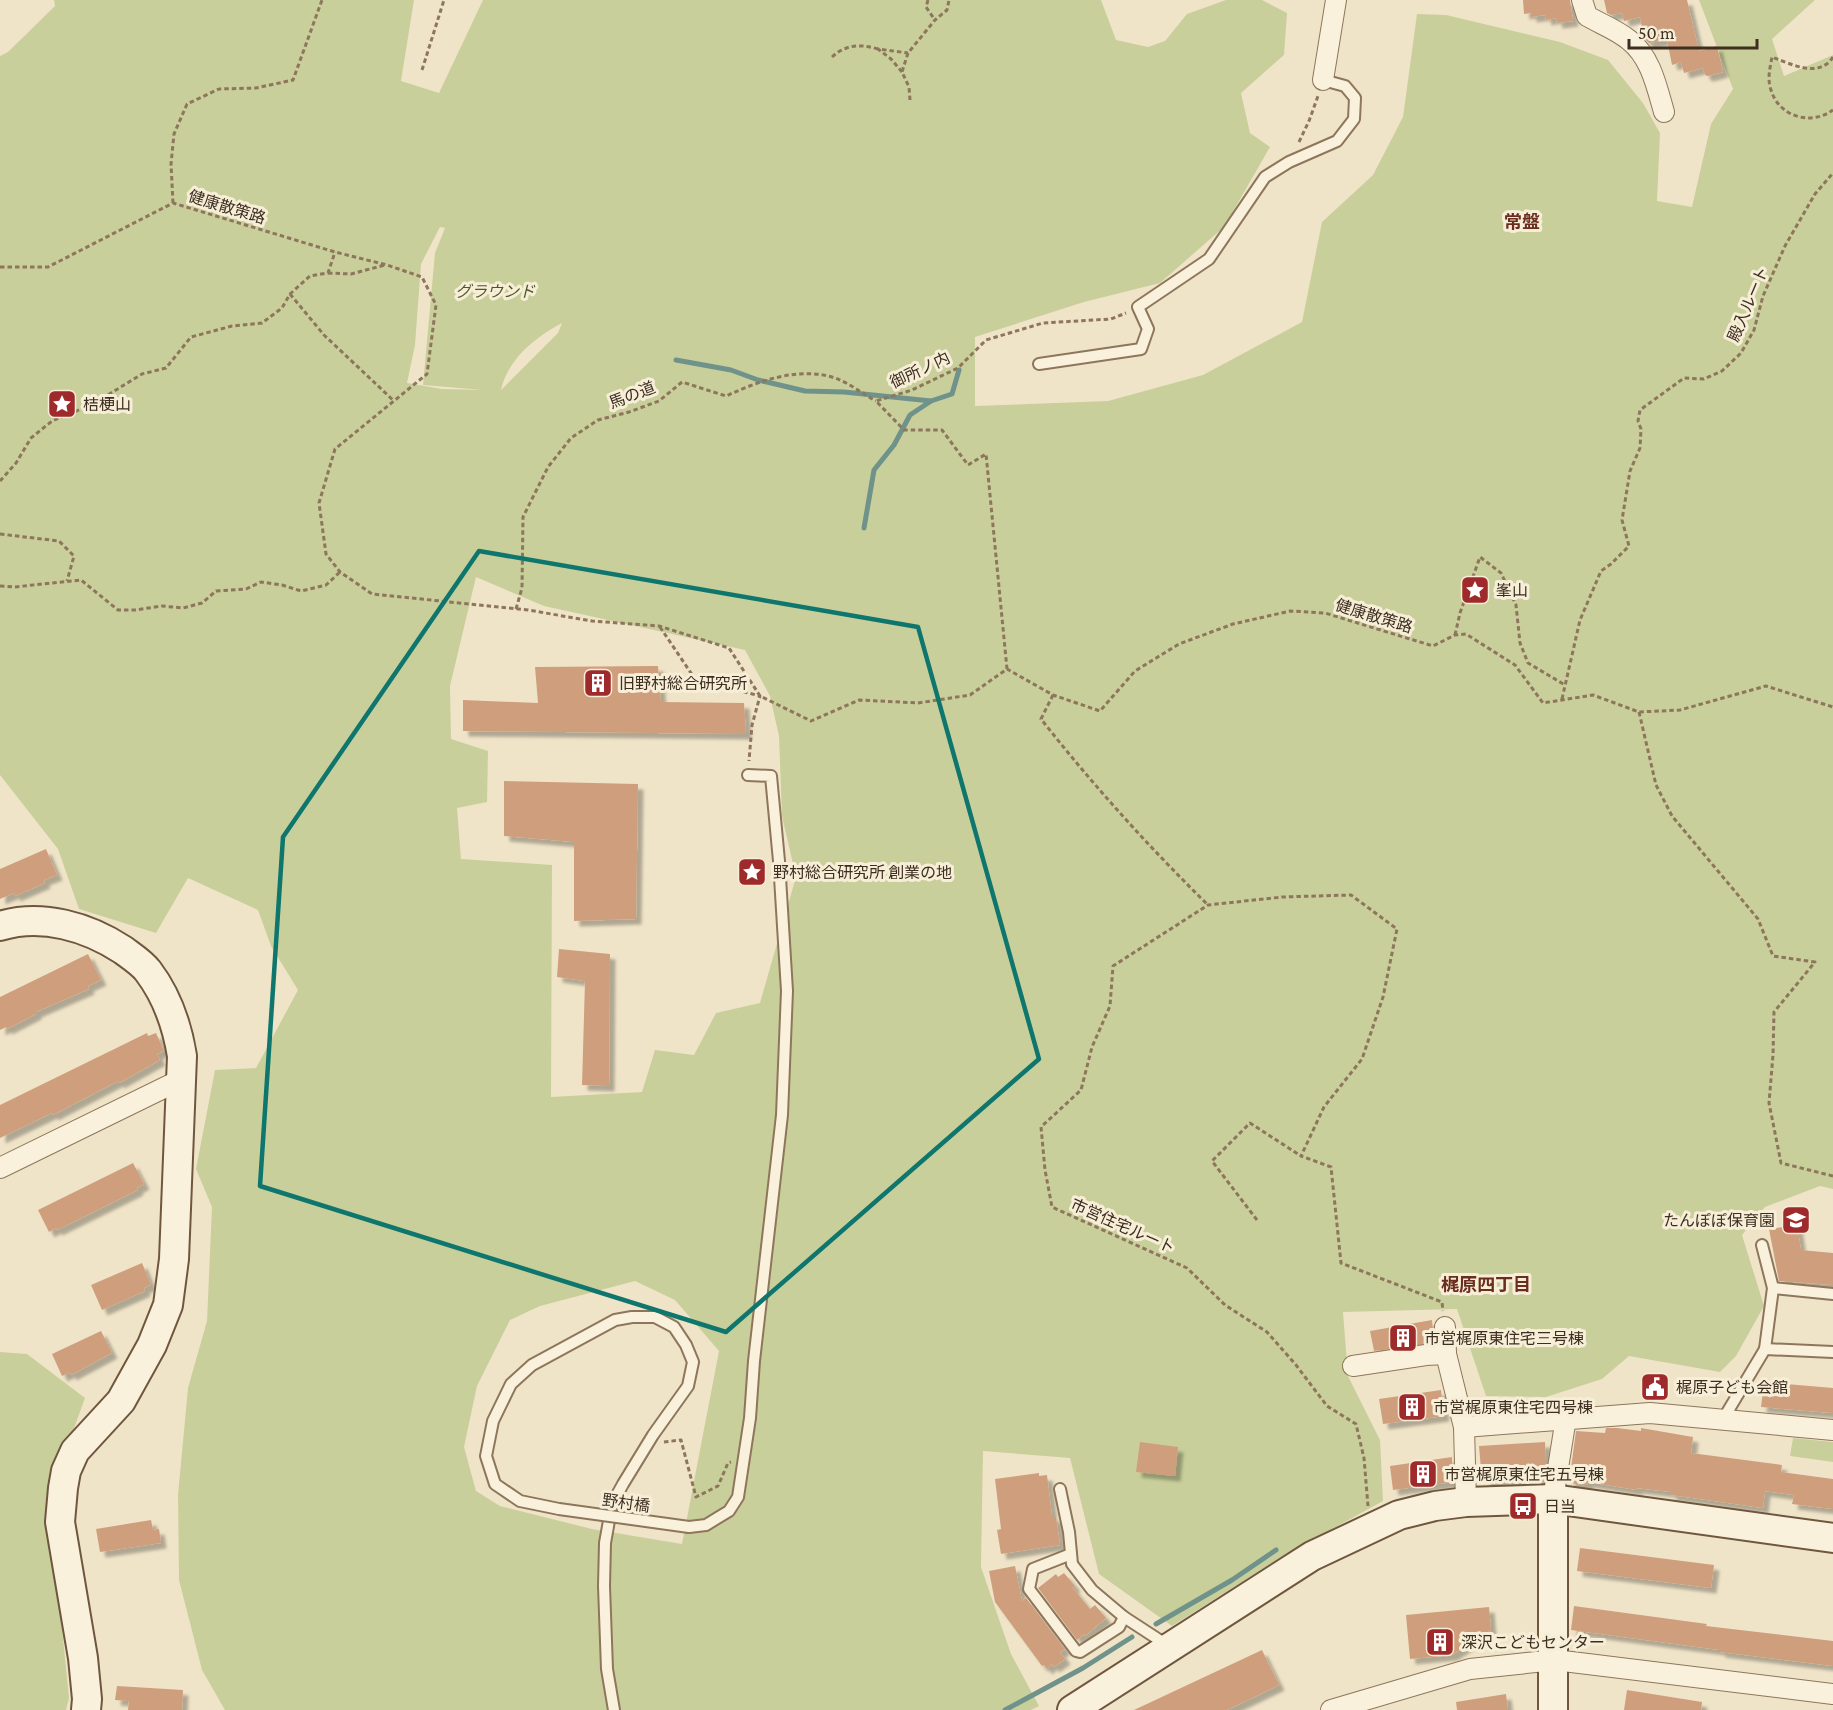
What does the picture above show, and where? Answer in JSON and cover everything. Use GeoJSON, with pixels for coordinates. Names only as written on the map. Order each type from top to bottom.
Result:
{"type":"FeatureCollection","features":[{"type":"Feature","properties":{"kind":"street"},"geometry":{"type":"LineString","coordinates":[[1323,80],[1336,0]]}},
{"type":"Feature","properties":{"kind":"street"},"geometry":{"type":"LineString","coordinates":[[1582,0],[1587,16],[1630,40],[1639,50],[1654,79],[1664,112]]}},
{"type":"Feature","properties":{"kind":"street"},"geometry":{"type":"LineString","coordinates":[[0,926],[13,922],[59,922],[102,936],[146,969],[159,988],[178,1030],[182,1056],[174,1259],[168,1305],[152,1346],[121,1401],[75,1452],[66,1471],[63,1488],[60,1522],[83,1658],[86,1710]]}},
{"type":"Feature","properties":{"kind":"street"},"geometry":{"type":"LineString","coordinates":[[0,1168],[182,1079]]}},
{"type":"Feature","properties":{"kind":"street"},"geometry":{"type":"LineString","coordinates":[[1446,1327],[1446,1354],[1464,1427],[1466,1502]]}},
{"type":"Feature","properties":{"kind":"street"},"geometry":{"type":"LineString","coordinates":[[1353,1366],[1446,1354]]}},
{"type":"Feature","properties":{"kind":"street"},"geometry":{"type":"LineString","coordinates":[[1464,1427],[1650,1413],[1833,1430]]}},
{"type":"Feature","properties":{"kind":"street"},"geometry":{"type":"LineString","coordinates":[[1553,1710],[1555,1660],[1553,1499],[1566,1418]]}},
{"type":"Feature","properties":{"kind":"street"},"geometry":{"type":"LineString","coordinates":[[1072,1710],[1312,1556],[1399,1515],[1435,1506],[1466,1502],[1553,1499],[1833,1538]]}},
{"type":"Feature","properties":{"kind":"street"},"geometry":{"type":"LineString","coordinates":[[1331,1710],[1470,1669],[1555,1660],[1833,1694]]}},
{"type":"Feature","properties":{"kind":"lane"},"geometry":{"type":"LineString","coordinates":[[1040,364],[1142,349],[1149,329],[1138,307],[1209,259],[1264,177],[1289,162],[1337,141],[1354,119],[1355,98],[1345,86],[1323,80]]}},
{"type":"Feature","properties":{"kind":"lane"},"geometry":{"type":"LineString","coordinates":[[744,1458],[782,1115],[787,991],[771,776],[748,775]]}},
{"type":"Feature","properties":{"kind":"lane"},"geometry":{"type":"LineString","coordinates":[[1722,1420],[1765,1349],[1773,1288],[1762,1245]]}},
{"type":"Feature","properties":{"kind":"lane"},"geometry":{"type":"LineString","coordinates":[[1773,1288],[1833,1294]]}},
{"type":"Feature","properties":{"kind":"lane","name":"野村橋"},"geometry":{"type":"LineString","coordinates":[[614,1710],[607,1669],[604,1586],[605,1543],[612,1504],[649,1442],[688,1386],[693,1362],[686,1345],[674,1327],[655,1317],[632,1317],[615,1320],[532,1365],[511,1384],[493,1421],[486,1456],[495,1484],[520,1501],[559,1509],[689,1527],[706,1525],[729,1511],[738,1497],[744,1458]]}},
{"type":"Feature","properties":{"kind":"lane"},"geometry":{"type":"LineString","coordinates":[[1765,1349],[1833,1352]]}},
{"type":"Feature","properties":{"kind":"lane"},"geometry":{"type":"LineString","coordinates":[[1060,1489],[1065,1508],[1072,1564],[1092,1590],[1124,1617],[1170,1647]]}},
{"type":"Feature","properties":{"kind":"lane"},"geometry":{"type":"LineString","coordinates":[[1071,1554],[1033,1569],[1029,1589],[1076,1651],[1080,1652],[1119,1627],[1124,1617]]}},
{"type":"Feature","properties":{"kind":"path"},"geometry":{"type":"LineString","coordinates":[[173,203],[171,164],[174,134],[187,104],[219,89],[256,88],[293,80],[322,0]]}},
{"type":"Feature","properties":{"kind":"path"},"geometry":{"type":"LineString","coordinates":[[422,70],[444,0]]}},
{"type":"Feature","properties":{"kind":"path"},"geometry":{"type":"LineString","coordinates":[[928,0],[926,7],[935,20]]}},
{"type":"Feature","properties":{"kind":"path"},"geometry":{"type":"LineString","coordinates":[[902,72],[908,53],[935,20],[947,10],[949,0]]}},
{"type":"Feature","properties":{"kind":"path"},"geometry":{"type":"LineString","coordinates":[[832,57],[840,49],[855,45],[908,53]]}},
{"type":"Feature","properties":{"kind":"path"},"geometry":{"type":"LineString","coordinates":[[878,50],[891,59],[902,72],[909,87],[910,100]]}},
{"type":"Feature","properties":{"kind":"path"},"geometry":{"type":"LineString","coordinates":[[1833,57],[1828,64],[1815,69],[1772,57],[1769,79],[1775,100],[1786,111],[1796,116],[1803,119],[1814,118],[1826,115],[1833,110]]}},
{"type":"Feature","properties":{"kind":"path"},"geometry":{"type":"LineString","coordinates":[[1289,162],[1309,121],[1323,80]]}},
{"type":"Feature","properties":{"kind":"path","name":"殿入ルート"},"geometry":{"type":"LineString","coordinates":[[1562,699],[1580,620],[1601,571],[1629,546],[1622,520],[1630,471],[1640,448],[1641,429],[1638,421],[1640,410],[1684,378],[1704,379],[1722,371],[1741,353],[1754,330],[1763,296],[1785,246],[1815,194],[1833,172]]}},
{"type":"Feature","properties":{"kind":"path","name":"健康散策路"},"geometry":{"type":"LineString","coordinates":[[0,267],[48,267],[173,203],[422,277],[436,305],[427,374],[335,449],[319,503],[326,554],[340,572]]}},
{"type":"Feature","properties":{"kind":"path"},"geometry":{"type":"LineString","coordinates":[[328,273],[335,252]]}},
{"type":"Feature","properties":{"kind":"path"},"geometry":{"type":"LineString","coordinates":[[0,481],[16,463],[31,438],[52,421],[93,404],[142,374],[166,368],[191,337],[232,326],[262,323],[282,308],[290,294],[310,276],[328,273],[351,274],[387,265]]}},
{"type":"Feature","properties":{"kind":"path"},"geometry":{"type":"LineString","coordinates":[[290,294],[324,335],[394,401]]}},
{"type":"Feature","properties":{"kind":"path","name":"御所ノ内"},"geometry":{"type":"LineString","coordinates":[[1007,669],[986,454],[968,465],[942,430],[904,430],[876,401],[912,390],[958,368],[986,340],[1043,323],[1111,319],[1138,307]]}},
{"type":"Feature","properties":{"kind":"path","name":"馬の道"},"geometry":{"type":"LineString","coordinates":[[516,610],[522,588],[523,517],[548,467],[571,438],[598,420],[659,401],[682,382],[726,396],[748,386],[812,373],[837,379],[876,401]]}},
{"type":"Feature","properties":{"kind":"path"},"geometry":{"type":"LineString","coordinates":[[0,534],[58,541],[74,556],[67,581]]}},
{"type":"Feature","properties":{"kind":"path"},"geometry":{"type":"LineString","coordinates":[[1565,685],[1528,663],[1520,644],[1516,605],[1501,573],[1480,557],[1460,613],[1455,635],[1466,634],[1515,665],[1543,703],[1593,695],[1639,712],[1680,710],[1766,686],[1833,708]]}},
{"type":"Feature","properties":{"kind":"path"},"geometry":{"type":"LineString","coordinates":[[0,586],[81,580],[118,610],[135,610],[162,606],[183,608],[202,603],[216,591],[246,589],[261,582],[302,591],[326,585],[340,572],[372,594],[592,621],[659,626],[729,648],[760,696],[752,725],[748,775]]}},
{"type":"Feature","properties":{"kind":"path","name":"健康散策路"},"geometry":{"type":"LineString","coordinates":[[1007,669],[1053,695],[1100,711],[1135,671],[1179,644],[1233,624],[1290,611],[1325,613],[1433,646],[1455,635]]}},
{"type":"Feature","properties":{"kind":"path"},"geometry":{"type":"LineString","coordinates":[[659,626],[695,679],[760,696],[811,721],[859,700],[918,702],[970,694],[1007,669]]}},
{"type":"Feature","properties":{"kind":"path"},"geometry":{"type":"LineString","coordinates":[[1053,695],[1041,719],[1090,780],[1137,833],[1208,905],[1281,897],[1351,895],[1398,929],[1383,997],[1362,1059],[1324,1107],[1301,1156]]}},
{"type":"Feature","properties":{"kind":"path"},"geometry":{"type":"LineString","coordinates":[[1639,712],[1656,785],[1672,816],[1758,919],[1773,956],[1815,962],[1774,1012],[1769,1103],[1782,1162],[1833,1176]]}},
{"type":"Feature","properties":{"kind":"path","name":"市営住宅ルート"},"geometry":{"type":"LineString","coordinates":[[1208,905],[1113,966],[1110,1006],[1092,1047],[1081,1090],[1041,1127],[1045,1170],[1052,1206],[1186,1268],[1225,1305],[1267,1332],[1327,1406],[1356,1424],[1364,1458],[1368,1493],[1368,1529]]}},
{"type":"Feature","properties":{"kind":"path"},"geometry":{"type":"LineString","coordinates":[[1257,1220],[1212,1161],[1250,1123],[1301,1156],[1331,1167],[1341,1263],[1442,1302],[1446,1327]]}},
{"type":"Feature","properties":{"kind":"path"},"geometry":{"type":"LineString","coordinates":[[649,1442],[681,1440],[696,1497],[718,1486],[728,1463],[744,1458]]}},
{"type":"Feature","properties":{"kind":"highlighted area"},"geometry":{"type":"Polygon","coordinates":[[[479,551],[918,627],[1039,1059],[726,1332],[260,1186],[283,837],[479,551]]]}},
{"type":"Feature","properties":{"kind":"green space","name":"グラウンド"},"geometry":{"type":"Polygon","coordinates":[[[54,0],[414,0],[401,81],[439,93],[483,0],[1101,0],[1116,40],[1148,47],[1165,41],[1187,14],[1226,0],[1262,0],[1287,13],[1284,55],[1241,93],[1250,133],[1270,147],[1224,227],[1160,283],[1084,302],[975,337],[975,406],[1108,401],[1203,375],[1302,322],[1322,222],[1373,175],[1403,117],[1417,14],[1446,15],[1560,42],[1608,60],[1643,103],[1660,133],[1657,201],[1692,207],[1711,124],[1733,89],[1699,0],[1815,0],[1772,39],[1784,76],[1833,55],[1833,1189],[1820,1186],[1765,1207],[1742,1235],[1764,1306],[1736,1356],[1720,1372],[1629,1356],[1602,1379],[1546,1397],[1486,1396],[1457,1309],[1343,1312],[1348,1376],[1380,1440],[1383,1501],[1283,1556],[1172,1626],[1099,1574],[1070,1458],[983,1451],[981,1567],[1011,1654],[1039,1706],[1031,1710],[225,1710],[202,1670],[179,1580],[178,1495],[188,1388],[207,1321],[212,1207],[196,1169],[215,1070],[256,1068],[298,990],[271,946],[258,910],[188,878],[156,933],[79,909],[58,849],[0,775],[0,56],[8,52],[55,6],[54,0]],[[440,227],[421,264],[415,345],[407,383],[442,389],[483,390],[423,385],[435,253],[445,228],[440,227]],[[562,323],[532,343],[516,359],[504,379],[501,390],[558,333],[562,323]],[[476,577],[450,686],[451,739],[488,751],[487,802],[457,808],[461,859],[552,865],[551,1097],[642,1092],[655,1050],[694,1055],[716,1013],[760,1003],[796,877],[782,816],[779,736],[770,696],[745,650],[544,606],[476,577]],[[635,1281],[540,1306],[510,1320],[477,1386],[464,1447],[476,1491],[500,1506],[592,1529],[682,1544],[719,1351],[675,1300],[635,1281]]]}},
{"type":"Feature","properties":{"kind":"green space"},"geometry":{"type":"Polygon","coordinates":[[[0,1352],[27,1354],[85,1398],[49,1497],[69,1698],[66,1710],[0,1710],[0,1352]]]}},
{"type":"Feature","properties":{"kind":"green space"},"geometry":{"type":"Polygon","coordinates":[[[1793,1438],[1833,1442],[1833,1462],[1790,1456],[1793,1438]]]}},
{"type":"Feature","properties":{"kind":"building"},"geometry":{"type":"Polygon","coordinates":[[[1523,0],[1570,0],[1573,21],[1557,23],[1556,18],[1546,20],[1545,15],[1531,17],[1531,13],[1524,14],[1523,0]]]}},
{"type":"Feature","properties":{"kind":"building"},"geometry":{"type":"Polygon","coordinates":[[[1604,0],[1687,0],[1699,51],[1717,46],[1723,72],[1708,76],[1705,75],[1703,68],[1684,73],[1681,62],[1672,65],[1667,40],[1649,43],[1644,38],[1640,17],[1624,21],[1622,13],[1611,15],[1607,13],[1604,0]]]}},
{"type":"Feature","properties":{"kind":"building","name":"旧野村総合研究所"},"geometry":{"type":"Polygon","coordinates":[[[658,666],[661,702],[744,703],[746,734],[463,731],[463,700],[538,703],[535,667],[658,666]]]}},
{"type":"Feature","properties":{"kind":"building"},"geometry":{"type":"Polygon","coordinates":[[[504,781],[638,784],[636,919],[574,921],[574,842],[504,836],[504,781]]]}},
{"type":"Feature","properties":{"kind":"building"},"geometry":{"type":"Polygon","coordinates":[[[46,849],[57,875],[15,896],[14,893],[0,899],[0,869],[46,849]]]}},
{"type":"Feature","properties":{"kind":"building"},"geometry":{"type":"Polygon","coordinates":[[[559,949],[610,954],[609,1086],[582,1085],[585,981],[557,977],[559,949]]]}},
{"type":"Feature","properties":{"kind":"building"},"geometry":{"type":"Polygon","coordinates":[[[88,954],[101,980],[88,986],[89,989],[36,1012],[7,1029],[6,1027],[0,1030],[0,997],[88,954]]]}},
{"type":"Feature","properties":{"kind":"building"},"geometry":{"type":"Polygon","coordinates":[[[147,1033],[148,1036],[156,1033],[164,1051],[157,1054],[160,1060],[119,1083],[118,1081],[53,1115],[52,1113],[0,1138],[0,1105],[147,1033]]]}},
{"type":"Feature","properties":{"kind":"building"},"geometry":{"type":"Polygon","coordinates":[[[133,1163],[144,1184],[137,1188],[138,1190],[49,1232],[38,1210],[133,1163]]]}},
{"type":"Feature","properties":{"kind":"building"},"geometry":{"type":"Polygon","coordinates":[[[1797,1225],[1801,1250],[1833,1253],[1833,1285],[1779,1281],[1769,1229],[1797,1225]]]}},
{"type":"Feature","properties":{"kind":"building"},"geometry":{"type":"Polygon","coordinates":[[[142,1263],[151,1285],[144,1288],[145,1291],[102,1310],[91,1285],[142,1263]]]}},
{"type":"Feature","properties":{"kind":"building","name":"市営梶原東住宅三号棟"},"geometry":{"type":"Polygon","coordinates":[[[1432,1320],[1434,1343],[1374,1351],[1370,1331],[1432,1320]]]}},
{"type":"Feature","properties":{"kind":"building"},"geometry":{"type":"Polygon","coordinates":[[[101,1331],[112,1353],[71,1375],[70,1372],[62,1376],[52,1354],[101,1331]]]}},
{"type":"Feature","properties":{"kind":"building"},"geometry":{"type":"Polygon","coordinates":[[[1764,1382],[1833,1388],[1833,1413],[1761,1407],[1764,1382]]]}},
{"type":"Feature","properties":{"kind":"building","name":"市営梶原東住宅四号棟"},"geometry":{"type":"Polygon","coordinates":[[[1441,1390],[1444,1416],[1383,1424],[1379,1399],[1441,1390]]]}},
{"type":"Feature","properties":{"kind":"building"},"geometry":{"type":"Polygon","coordinates":[[[1606,1428],[1641,1431],[1641,1428],[1693,1437],[1691,1453],[1782,1465],[1781,1472],[1833,1479],[1833,1509],[1792,1504],[1794,1495],[1765,1491],[1763,1508],[1671,1495],[1671,1492],[1637,1488],[1637,1490],[1588,1482],[1587,1485],[1569,1483],[1576,1431],[1605,1433],[1606,1428]]]}},
{"type":"Feature","properties":{"kind":"building"},"geometry":{"type":"Polygon","coordinates":[[[1140,1442],[1178,1447],[1175,1476],[1136,1472],[1140,1442]]]}},
{"type":"Feature","properties":{"kind":"building"},"geometry":{"type":"Polygon","coordinates":[[[1545,1442],[1544,1478],[1485,1481],[1484,1470],[1481,1470],[1479,1446],[1545,1442]]]}},
{"type":"Feature","properties":{"kind":"building","name":"市営梶原東住宅五号棟"},"geometry":{"type":"Polygon","coordinates":[[[1452,1457],[1453,1482],[1393,1490],[1390,1466],[1452,1457]]]}},
{"type":"Feature","properties":{"kind":"building"},"geometry":{"type":"Polygon","coordinates":[[[1039,1473],[1039,1476],[1047,1475],[1052,1517],[1056,1517],[1060,1545],[1001,1554],[997,1530],[1001,1529],[995,1479],[1039,1473]]]}},
{"type":"Feature","properties":{"kind":"building"},"geometry":{"type":"Polygon","coordinates":[[[151,1520],[153,1530],[159,1529],[161,1543],[100,1552],[96,1529],[151,1520]]]}},
{"type":"Feature","properties":{"kind":"building"},"geometry":{"type":"Polygon","coordinates":[[[1580,1548],[1714,1565],[1711,1588],[1577,1571],[1580,1548]]]}},
{"type":"Feature","properties":{"kind":"building"},"geometry":{"type":"Polygon","coordinates":[[[1015,1566],[1022,1601],[1026,1598],[1065,1649],[1060,1652],[1065,1659],[1054,1667],[1052,1664],[1047,1669],[1044,1665],[1042,1666],[995,1602],[989,1571],[1015,1566]]]}},
{"type":"Feature","properties":{"kind":"building"},"geometry":{"type":"Polygon","coordinates":[[[1064,1573],[1090,1609],[1095,1605],[1106,1618],[1077,1640],[1038,1588],[1056,1574],[1058,1577],[1064,1573]]]}},
{"type":"Feature","properties":{"kind":"building"},"geometry":{"type":"Polygon","coordinates":[[[1574,1606],[1707,1624],[1706,1626],[1833,1641],[1833,1666],[1571,1630],[1574,1606]]]}},
{"type":"Feature","properties":{"kind":"building","name":"深沢こどもセンター"},"geometry":{"type":"Polygon","coordinates":[[[1489,1607],[1491,1630],[1452,1655],[1410,1659],[1406,1615],[1489,1607]]]}},
{"type":"Feature","properties":{"kind":"building"},"geometry":{"type":"Polygon","coordinates":[[[1262,1650],[1279,1685],[1227,1710],[1134,1710],[1262,1650]]]}},
{"type":"Feature","properties":{"kind":"building"},"geometry":{"type":"Polygon","coordinates":[[[117,1686],[183,1690],[182,1710],[128,1710],[129,1701],[115,1700],[117,1686]]]}},
{"type":"Feature","properties":{"kind":"building"},"geometry":{"type":"Polygon","coordinates":[[[1627,1690],[1702,1702],[1701,1710],[1624,1710],[1627,1690]]]}},
{"type":"Feature","properties":{"kind":"building"},"geometry":{"type":"Polygon","coordinates":[[[1506,1694],[1508,1710],[1457,1710],[1456,1702],[1506,1694]]]}},
{"type":"Feature","properties":{"kind":"waterway"},"geometry":{"type":"LineString","coordinates":[[676,360],[731,370],[758,380],[805,391],[844,392],[931,401]]}},
{"type":"Feature","properties":{"kind":"waterway"},"geometry":{"type":"LineString","coordinates":[[864,528],[874,470],[894,445],[910,415],[931,401],[952,394],[959,370]]}},
{"type":"Feature","properties":{"kind":"waterway"},"geometry":{"type":"LineString","coordinates":[[1156,1624],[1232,1580],[1276,1550]]}},
{"type":"Feature","properties":{"kind":"waterway"},"geometry":{"type":"LineString","coordinates":[[1005,1710],[1083,1668],[1132,1637]]}},
{"type":"Feature","properties":{"kind":"place","name":"桔梗山"},"geometry":{"type":"Point","coordinates":[62,404]}},
{"type":"Feature","properties":{"kind":"place","name":"峯山"},"geometry":{"type":"Point","coordinates":[1475,590]}},
{"type":"Feature","properties":{"kind":"place","name":"旧野村総合研究所"},"geometry":{"type":"Point","coordinates":[598,683]}},
{"type":"Feature","properties":{"kind":"place","name":"野村総合研究所 創業の地"},"geometry":{"type":"Point","coordinates":[752,872]}},
{"type":"Feature","properties":{"kind":"place","name":"たんぽぽ保育園"},"geometry":{"type":"Point","coordinates":[1796,1220]}},
{"type":"Feature","properties":{"kind":"place","name":"市営梶原東住宅三号棟"},"geometry":{"type":"Point","coordinates":[1403,1338]}},
{"type":"Feature","properties":{"kind":"place","name":"梶原子ども会館"},"geometry":{"type":"Point","coordinates":[1655,1387]}},
{"type":"Feature","properties":{"kind":"place","name":"市営梶原東住宅四号棟"},"geometry":{"type":"Point","coordinates":[1412,1407]}},
{"type":"Feature","properties":{"kind":"place","name":"市営梶原東住宅五号棟"},"geometry":{"type":"Point","coordinates":[1423,1474]}},
{"type":"Feature","properties":{"kind":"place","name":"日当"},"geometry":{"type":"Point","coordinates":[1523,1506]}},
{"type":"Feature","properties":{"kind":"place","name":"深沢こどもセンター"},"geometry":{"type":"Point","coordinates":[1440,1642]}},
{"type":"Feature","properties":{"kind":"district","name":"常盤"},"geometry":{"type":"Point","coordinates":[1522,222]}},
{"type":"Feature","properties":{"kind":"district","name":"梶原四丁目"},"geometry":{"type":"Point","coordinates":[1486,1285]}}]}
